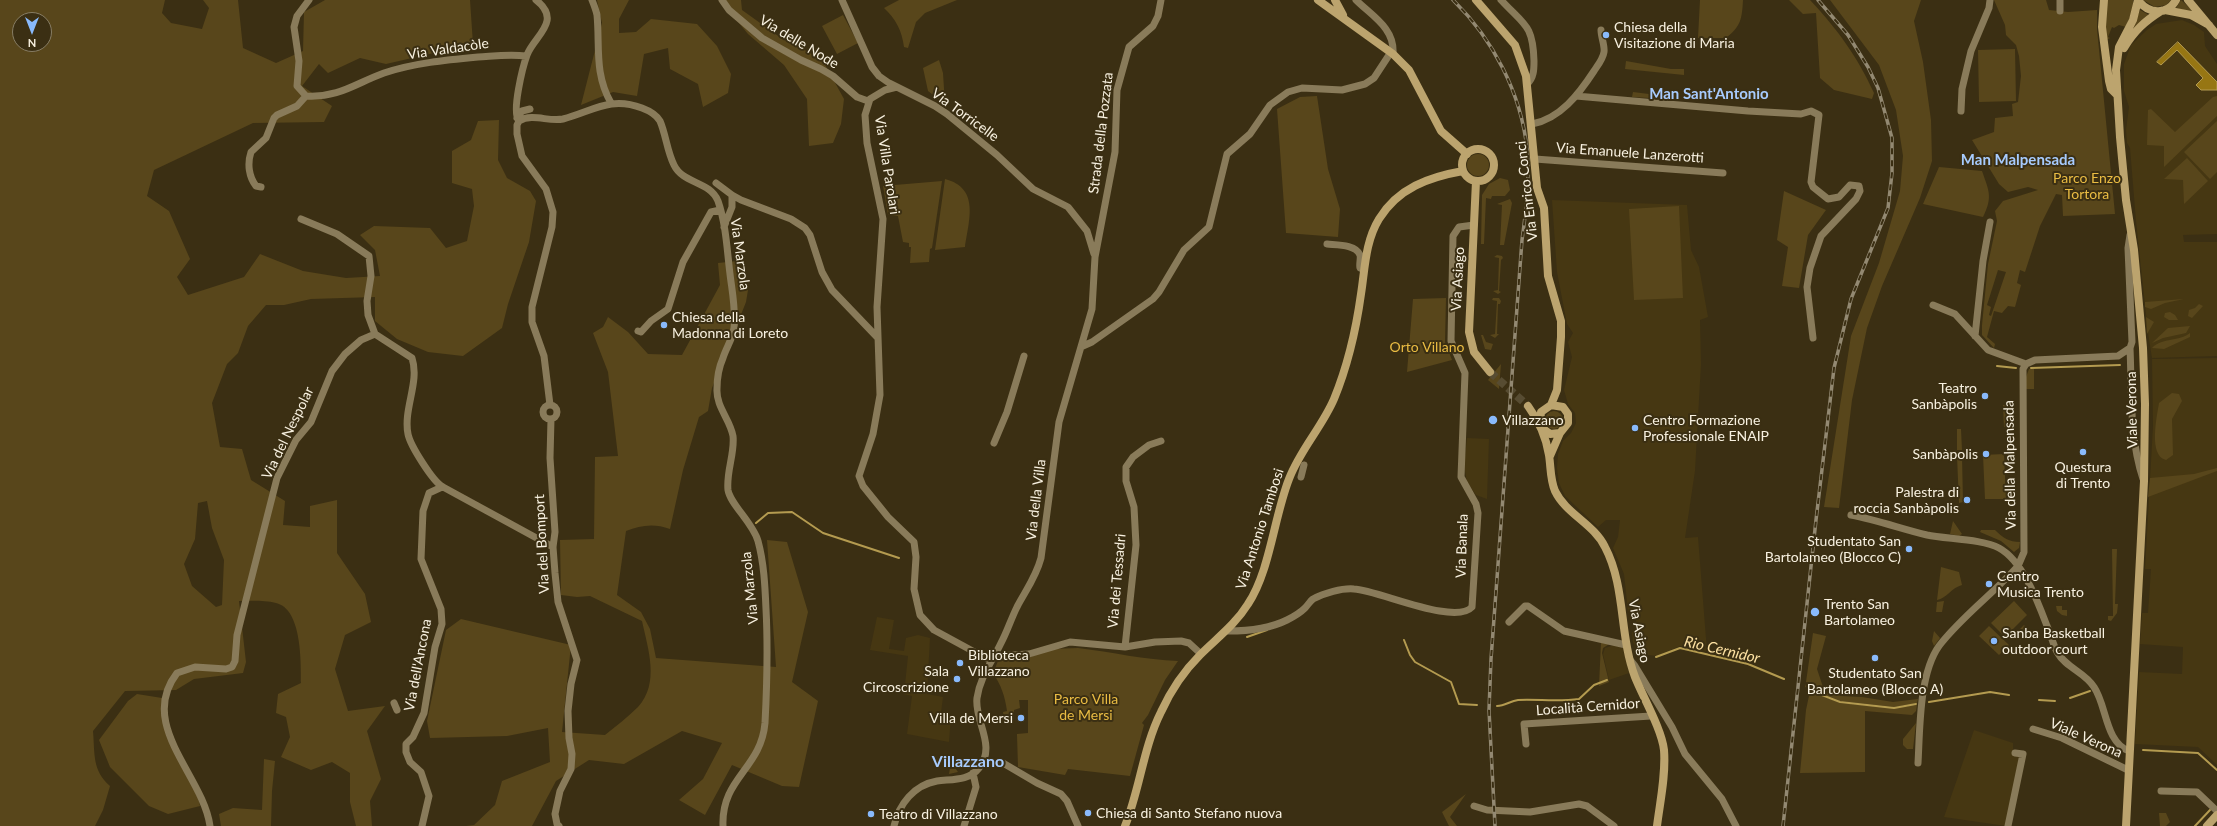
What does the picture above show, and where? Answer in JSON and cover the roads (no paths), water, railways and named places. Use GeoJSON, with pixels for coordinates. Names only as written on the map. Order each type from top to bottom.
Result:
{"type":"FeatureCollection","features":[{"type":"Feature","properties":{"kind":"main road"},"geometry":{"type":"LineString","coordinates":[[1318,0],[1392,53],[1410,70],[1441,131],[1467,154]]}},
{"type":"Feature","properties":{"kind":"main road"},"geometry":{"type":"LineString","coordinates":[[1335,0],[1344,18]]}},
{"type":"Feature","properties":{"kind":"main road","name":"Via Enrico Conci"},"geometry":{"type":"LineString","coordinates":[[1476,0],[1515,45],[1524,66],[1532,124],[1537,188],[1544,208],[1548,276],[1561,321],[1557,390],[1562,407]]}},
{"type":"Feature","properties":{"kind":"main road"},"geometry":{"type":"LineString","coordinates":[[2104,0],[2102,27],[2109,81],[2111,88],[2117,94]]}},
{"type":"Feature","properties":{"kind":"main road"},"geometry":{"type":"LineString","coordinates":[[2138,0],[2148,10],[2191,15],[2209,25]]}},
{"type":"Feature","properties":{"kind":"main road","name":"Viale Verona"},"geometry":{"type":"LineString","coordinates":[[2126,826],[2144,480],[2145,373],[2131,229],[2126,200],[2116,70],[2119,47],[2133,20],[2138,0]]}},
{"type":"Feature","properties":{"kind":"main road","name":"Viale Verona"},"geometry":{"type":"LineString","coordinates":[[2116,70],[2124,48],[2133,33],[2146,21],[2163,11],[2176,0]]}},
{"type":"Feature","properties":{"kind":"main road"},"geometry":{"type":"LineString","coordinates":[[2188,0],[2217,35]]}},
{"type":"Feature","properties":{"kind":"main road"},"geometry":{"type":"LineString","coordinates":[[1474,150],[1484,150],[1493,159],[1494,167],[1490,176],[1482,181],[1476,181],[1467,177],[1463,171],[1463,161],[1467,154],[1474,150]]}},
{"type":"Feature","properties":{"kind":"main road","name":"Via Antonio Tambosi"},"geometry":{"type":"LineString","coordinates":[[1125,826],[1132,810],[1156,723],[1176,684],[1201,654],[1228,631],[1254,595],[1286,488],[1300,467],[1329,410],[1347,365],[1372,232],[1378,221],[1393,201],[1413,186],[1426,180],[1463,171]]}},
{"type":"Feature","properties":{"kind":"main road","name":"Via Asiago"},"geometry":{"type":"LineString","coordinates":[[1476,181],[1469,332],[1474,352],[1490,372]]}},
{"type":"Feature","properties":{"kind":"main road","name":"Via Enrico Conci"},"geometry":{"type":"LineString","coordinates":[[1547,407],[1557,390]]}},
{"type":"Feature","properties":{"kind":"main road","name":"Via Asiago"},"geometry":{"type":"LineString","coordinates":[[1541,426],[1528,406],[1562,407]]}},
{"type":"Feature","properties":{"kind":"main road","name":"Via Asiago"},"geometry":{"type":"LineString","coordinates":[[1547,407],[1540,415],[1553,485],[1560,500],[1596,534],[1612,560],[1616,572],[1626,645],[1634,676],[1662,742],[1664,754],[1657,826]]}},
{"type":"Feature","properties":{"kind":"main road"},"geometry":{"type":"LineString","coordinates":[[1549,457],[1560,433],[1568,423],[1568,414],[1562,407]]}},
{"type":"Feature","properties":{"kind":"main road"},"geometry":{"type":"LineString","coordinates":[[1541,426],[1550,434],[1560,433]]}},
{"type":"Feature","properties":{"kind":"main road"},"geometry":{"type":"LineString","coordinates":[[2207,826],[2217,815]]}},
{"type":"Feature","properties":{"kind":"street"},"geometry":{"type":"LineString","coordinates":[[261,187],[256,186],[251,180],[249,166],[251,152],[266,138],[277,114],[297,106],[306,96],[297,86],[299,61],[294,27],[297,16],[309,0]]}},
{"type":"Feature","properties":{"kind":"street"},"geometry":{"type":"LineString","coordinates":[[518,120],[515,104],[526,56],[546,27],[545,13],[536,0]]}},
{"type":"Feature","properties":{"kind":"street"},"geometry":{"type":"LineString","coordinates":[[592,0],[597,16],[597,49],[600,74],[611,102]]}},
{"type":"Feature","properties":{"kind":"street","name":"Via delle Node"},"geometry":{"type":"LineString","coordinates":[[722,0],[729,10],[762,38],[833,76],[857,97],[868,101]]}},
{"type":"Feature","properties":{"kind":"street","name":"Via Torricelle"},"geometry":{"type":"LineString","coordinates":[[842,0],[872,67],[880,76],[897,87],[941,110],[992,150],[1033,189],[1060,202],[1074,214],[1083,225],[1095,257]]}},
{"type":"Feature","properties":{"kind":"street","name":"Strada della Pozzata"},"geometry":{"type":"LineString","coordinates":[[1095,257],[1115,152],[1117,90],[1119,81],[1129,47],[1153,26],[1158,16],[1161,0]]}},
{"type":"Feature","properties":{"kind":"street"},"geometry":{"type":"LineString","coordinates":[[1083,346],[1103,334],[1159,292],[1184,250],[1209,227],[1227,154],[1250,134],[1270,105],[1288,92],[1302,88],[1342,90],[1366,84],[1374,78],[1392,53],[1394,44],[1389,32],[1374,15],[1356,0]]}},
{"type":"Feature","properties":{"kind":"street","name":"Via Enrico Conci"},"geometry":{"type":"LineString","coordinates":[[1501,0],[1531,32],[1533,38],[1534,69],[1531,80],[1527,84]]}},
{"type":"Feature","properties":{"kind":"street"},"geometry":{"type":"LineString","coordinates":[[1961,111],[1962,89],[1971,51],[1989,8],[1990,0]]}},
{"type":"Feature","properties":{"kind":"street"},"geometry":{"type":"LineString","coordinates":[[2060,0],[2060,11]]}},
{"type":"Feature","properties":{"kind":"street"},"geometry":{"type":"LineString","coordinates":[[1532,124],[1547,120],[1558,113],[1576,96],[1602,58],[1604,50],[1601,30]]}},
{"type":"Feature","properties":{"kind":"street","name":"Via Valdacòle"},"geometry":{"type":"LineString","coordinates":[[306,96],[323,97],[339,93],[384,73],[433,62],[500,54],[526,56]]}},
{"type":"Feature","properties":{"kind":"street","name":"Via Villa Parolari"},"geometry":{"type":"LineString","coordinates":[[897,87],[885,90],[868,101],[865,115],[867,143],[883,219],[878,279],[877,337],[880,395],[873,434],[859,473],[861,482],[888,518],[914,542],[916,558],[914,589],[920,615],[934,630],[993,658]]}},
{"type":"Feature","properties":{"kind":"street"},"geometry":{"type":"LineString","coordinates":[[1576,96],[1748,111],[1801,114],[1811,111],[1818,113],[1818,132],[1811,182],[1813,187],[1828,199],[1839,197],[1850,185],[1854,184],[1860,188],[1856,199],[1820,236],[1814,255],[1807,279],[1813,338]]}},
{"type":"Feature","properties":{"kind":"street","name":"Via Marzola"},"geometry":{"type":"LineString","coordinates":[[518,120],[536,117],[546,120],[563,119],[611,102],[633,104],[649,111],[657,116],[675,168],[684,177],[711,191],[716,197],[720,210],[724,227],[735,312],[734,330],[721,361],[716,394],[718,404],[733,438],[728,472],[728,492],[751,525],[760,553],[764,573],[768,656],[762,742],[756,756],[731,788],[724,805],[723,826]]}},
{"type":"Feature","properties":{"kind":"street"},"geometry":{"type":"LineString","coordinates":[[518,120],[522,111],[530,109]]}},
{"type":"Feature","properties":{"kind":"street","name":"Via del Bomport"},"geometry":{"type":"LineString","coordinates":[[518,120],[517,134],[522,156],[546,188],[553,212],[552,226],[532,307],[532,322],[544,356],[550,405],[545,407],[543,412],[545,417],[551,419],[550,458],[555,532],[553,547],[558,602],[565,617],[577,660],[571,684],[568,711],[568,738],[572,754],[571,769],[560,791],[555,814],[557,824],[559,826]]}},
{"type":"Feature","properties":{"kind":"street","name":"Via Emanuele Lanzerotti"},"geometry":{"type":"LineString","coordinates":[[1535,159],[1723,173]]}},
{"type":"Feature","properties":{"kind":"street"},"geometry":{"type":"LineString","coordinates":[[716,182],[732,195],[741,200],[791,219],[805,228],[810,235],[822,272],[832,290],[877,337]]}},
{"type":"Feature","properties":{"kind":"street","name":"Via Torricelle"},"geometry":{"type":"LineString","coordinates":[[1055,192],[1060,202]]}},
{"type":"Feature","properties":{"kind":"street"},"geometry":{"type":"LineString","coordinates":[[724,227],[730,214],[732,195]]}},
{"type":"Feature","properties":{"kind":"street"},"geometry":{"type":"LineString","coordinates":[[638,331],[641,332],[651,321],[668,309],[683,262],[710,212],[720,210]]}},
{"type":"Feature","properties":{"kind":"street"},"geometry":{"type":"LineString","coordinates":[[301,219],[337,234],[369,256],[371,276],[367,301],[368,315],[375,334],[412,358],[414,365],[413,379],[406,413],[408,434],[413,448],[442,487],[483,511],[553,547]]}},
{"type":"Feature","properties":{"kind":"street"},"geometry":{"type":"LineString","coordinates":[[1975,336],[1983,260],[1990,222]]}},
{"type":"Feature","properties":{"kind":"street","name":"Via Banala"},"geometry":{"type":"LineString","coordinates":[[1228,631],[1248,631],[1271,626],[1296,615],[1312,599],[1344,589],[1364,590],[1417,606],[1451,612],[1464,612],[1472,607],[1478,513],[1461,477],[1465,373],[1451,341],[1450,324],[1453,236],[1459,227],[1474,225]]}},
{"type":"Feature","properties":{"kind":"street"},"geometry":{"type":"LineString","coordinates":[[2131,229],[2128,248],[2132,342],[2130,348],[2132,413],[2140,468],[2144,480]]}},
{"type":"Feature","properties":{"kind":"street"},"geometry":{"type":"LineString","coordinates":[[1327,244],[1348,246],[1356,251],[1360,255],[1360,268],[1364,269]]}},
{"type":"Feature","properties":{"kind":"street","name":"Via della Villa"},"geometry":{"type":"LineString","coordinates":[[984,762],[984,735],[977,709],[977,699],[982,679],[1018,606],[1034,579],[1039,566],[1043,546],[1059,422],[1083,346],[1092,309],[1095,257]]}},
{"type":"Feature","properties":{"kind":"street"},"geometry":{"type":"LineString","coordinates":[[1932,306],[1955,314],[1988,350],[2026,364],[2035,360],[2118,356],[2130,348]]}},
{"type":"Feature","properties":{"kind":"street","name":"Via del Nespolar"},"geometry":{"type":"LineString","coordinates":[[210,826],[205,809],[169,736],[165,716],[166,690],[177,672],[195,667],[226,669],[232,666],[235,661],[236,635],[277,478],[296,440],[311,422],[332,372],[345,354],[361,340],[375,334]]}},
{"type":"Feature","properties":{"kind":"street"},"geometry":{"type":"LineString","coordinates":[[994,443],[1007,412],[1024,356]]}},
{"type":"Feature","properties":{"kind":"street"},"geometry":{"type":"LineString","coordinates":[[2118,356],[2131,366]]}},
{"type":"Feature","properties":{"kind":"street","name":"Via della Malpensada"},"geometry":{"type":"LineString","coordinates":[[1918,763],[1926,682],[1934,655],[1945,640],[2018,566],[2022,559],[2025,542],[2021,374],[2026,364]]}},
{"type":"Feature","properties":{"kind":"street","name":"Via dei Tessadri"},"geometry":{"type":"LineString","coordinates":[[1125,647],[1136,545],[1134,507],[1126,481],[1126,467],[1133,457],[1149,445],[1161,441]]}},
{"type":"Feature","properties":{"kind":"street","name":"Via Antonio Tambosi"},"geometry":{"type":"LineString","coordinates":[[1300,467],[1301,477]]}},
{"type":"Feature","properties":{"kind":"street","name":"Via dell'Ancona"},"geometry":{"type":"LineString","coordinates":[[422,826],[429,796],[421,772],[410,762],[406,752],[406,744],[413,737],[424,713],[435,647],[442,624],[441,609],[421,559],[423,511],[429,493],[442,487]]}},
{"type":"Feature","properties":{"kind":"street","name":"Via della Malpensada"},"geometry":{"type":"LineString","coordinates":[[1851,515],[1928,535],[1990,545],[1999,548],[2018,566],[2036,599],[2057,651]]}},
{"type":"Feature","properties":{"kind":"street"},"geometry":{"type":"LineString","coordinates":[[1509,622],[1525,606],[1528,606],[1564,631],[1626,645]]}},
{"type":"Feature","properties":{"kind":"street","name":"Via dei Tessadri"},"geometry":{"type":"LineString","coordinates":[[993,658],[1029,654],[1070,642],[1125,647],[1155,642],[1181,642],[1189,643],[1201,654]]}},
{"type":"Feature","properties":{"kind":"street","name":"Viale Verona"},"geometry":{"type":"LineString","coordinates":[[2057,651],[2066,665],[2082,674],[2094,686],[2100,698],[2110,731],[2122,748],[2129,751]]}},
{"type":"Feature","properties":{"kind":"street"},"geometry":{"type":"LineString","coordinates":[[1631,661],[1669,722],[1685,754],[1722,799],[1736,826]]}},
{"type":"Feature","properties":{"kind":"street","name":"Località Cernidor"},"geometry":{"type":"LineString","coordinates":[[1526,744],[1524,724],[1651,716]]}},
{"type":"Feature","properties":{"kind":"street","name":"Viale Verona"},"geometry":{"type":"LineString","coordinates":[[2033,729],[2062,738],[2128,770]]}},
{"type":"Feature","properties":{"kind":"street"},"geometry":{"type":"LineString","coordinates":[[2008,826],[2023,754],[2015,753]]}},
{"type":"Feature","properties":{"kind":"street"},"geometry":{"type":"LineString","coordinates":[[894,826],[897,814],[904,802],[921,786],[938,781],[953,781],[962,778],[973,773],[984,762],[1004,763],[1037,783],[1061,794],[1068,801],[1078,826]]}},
{"type":"Feature","properties":{"kind":"street"},"geometry":{"type":"LineString","coordinates":[[964,826],[976,787],[973,773]]}},
{"type":"Feature","properties":{"kind":"street"},"geometry":{"type":"LineString","coordinates":[[2161,791],[2197,792],[2217,811]]}},
{"type":"Feature","properties":{"kind":"street"},"geometry":{"type":"LineString","coordinates":[[1474,806],[1487,810],[1530,812],[1579,804],[1586,806],[1614,826]]}},
{"type":"Feature","properties":{"kind":"waterway"},"geometry":{"type":"LineString","coordinates":[[2031,368],[2120,365]]}},
{"type":"Feature","properties":{"kind":"waterway"},"geometry":{"type":"LineString","coordinates":[[1997,366],[2016,368]]}},
{"type":"Feature","properties":{"kind":"waterway"},"geometry":{"type":"LineString","coordinates":[[756,523],[768,513],[792,512],[823,533],[899,558]]}},
{"type":"Feature","properties":{"kind":"waterway","name":"Rio Cernidor"},"geometry":{"type":"LineString","coordinates":[[1247,637],[1267,630]]}},
{"type":"Feature","properties":{"kind":"waterway","name":"Rio Cernidor"},"geometry":{"type":"LineString","coordinates":[[1404,640],[1410,655],[1415,662],[1451,682],[1459,704],[1477,705]]}},
{"type":"Feature","properties":{"kind":"waterway","name":"Rio Cernidor"},"geometry":{"type":"LineString","coordinates":[[1656,657],[1680,648],[1748,664],[1784,679]]}},
{"type":"Feature","properties":{"kind":"waterway","name":"Rio Cernidor"},"geometry":{"type":"LineString","coordinates":[[1497,706],[1518,700],[1579,699],[1594,685],[1607,680]]}},
{"type":"Feature","properties":{"kind":"waterway","name":"Rio Cernidor"},"geometry":{"type":"LineString","coordinates":[[1809,690],[1840,702],[1894,708],[1916,704]]}},
{"type":"Feature","properties":{"kind":"waterway","name":"Rio Cernidor"},"geometry":{"type":"LineString","coordinates":[[2070,698],[2090,691]]}},
{"type":"Feature","properties":{"kind":"waterway","name":"Rio Cernidor"},"geometry":{"type":"LineString","coordinates":[[1929,702],[1990,692],[2009,695]]}},
{"type":"Feature","properties":{"kind":"waterway","name":"Rio Cernidor"},"geometry":{"type":"LineString","coordinates":[[2039,700],[2055,701]]}},
{"type":"Feature","properties":{"kind":"waterway","name":"Rio Cernidor"},"geometry":{"type":"LineString","coordinates":[[2143,750],[2198,753],[2217,770]]}},
{"type":"Feature","properties":{"kind":"waterway"},"geometry":{"type":"LineString","coordinates":[[2195,826],[2210,810]]}},
{"type":"Feature","properties":{"kind":"tunnel"},"geometry":{"type":"LineString","coordinates":[[1490,372],[1528,406]]}},
{"type":"Feature","properties":{"kind":"railway"},"geometry":{"type":"LineString","coordinates":[[1453,0],[1481,32],[1503,68],[1519,108],[1524,128],[1528,160],[1527,195],[1522,240],[1491,659],[1489,710],[1495,826]]}},
{"type":"Feature","properties":{"kind":"railway"},"geometry":{"type":"LineString","coordinates":[[1783,826],[1834,368],[1851,299],[1888,208],[1892,173],[1892,138],[1878,88],[1868,67],[1848,35],[1818,0]]}},
{"type":"Feature","properties":{"kind":"place","name":"Chiesa della Visitazione di Maria"},"geometry":{"type":"Point","coordinates":[1606,35]}},
{"type":"Feature","properties":{"kind":"place","name":"Chiesa della Madonna di Loreto"},"geometry":{"type":"Point","coordinates":[664,325]}},
{"type":"Feature","properties":{"kind":"place","name":"Teatro Sanbàpolis"},"geometry":{"type":"Point","coordinates":[1985,396]}},
{"type":"Feature","properties":{"kind":"place","name":"Villazzano"},"geometry":{"type":"Point","coordinates":[1493,420]}},
{"type":"Feature","properties":{"kind":"place","name":"Centro Formazione Professionale ENAIP"},"geometry":{"type":"Point","coordinates":[1635,428]}},
{"type":"Feature","properties":{"kind":"place","name":"Questura di Trento"},"geometry":{"type":"Point","coordinates":[2083,452]}},
{"type":"Feature","properties":{"kind":"place","name":"Sanbàpolis"},"geometry":{"type":"Point","coordinates":[1986,454]}},
{"type":"Feature","properties":{"kind":"place","name":"Palestra di roccia Sanbàpolis"},"geometry":{"type":"Point","coordinates":[1967,500]}},
{"type":"Feature","properties":{"kind":"place","name":"Studentato San Bartolameo (Blocco C)"},"geometry":{"type":"Point","coordinates":[1909,549]}},
{"type":"Feature","properties":{"kind":"place","name":"Centro Musica Trento"},"geometry":{"type":"Point","coordinates":[1989,584]}},
{"type":"Feature","properties":{"kind":"place","name":"Trento San Bartolameo"},"geometry":{"type":"Point","coordinates":[1815,612]}},
{"type":"Feature","properties":{"kind":"place","name":"Sanba Basketball outdoor court"},"geometry":{"type":"Point","coordinates":[1994,641]}},
{"type":"Feature","properties":{"kind":"place","name":"Studentato San Bartolameo (Blocco A)"},"geometry":{"type":"Point","coordinates":[1875,658]}},
{"type":"Feature","properties":{"kind":"place","name":"Biblioteca Villazzano"},"geometry":{"type":"Point","coordinates":[960,663]}},
{"type":"Feature","properties":{"kind":"place","name":"Sala Circoscrizione"},"geometry":{"type":"Point","coordinates":[957,679]}},
{"type":"Feature","properties":{"kind":"place","name":"Villa de Mersi"},"geometry":{"type":"Point","coordinates":[1021,718]}},
{"type":"Feature","properties":{"kind":"place","name":"Chiesa di Santo Stefano nuova"},"geometry":{"type":"Point","coordinates":[1088,813]}},
{"type":"Feature","properties":{"kind":"place","name":"Teatro di Villazzano"},"geometry":{"type":"Point","coordinates":[871,814]}},
{"type":"Feature","properties":{"kind":"district","name":"Man Sant'Antonio"},"geometry":{"type":"Point","coordinates":[1709,94]}},
{"type":"Feature","properties":{"kind":"district","name":"Man Malpensada"},"geometry":{"type":"Point","coordinates":[2018,160]}},
{"type":"Feature","properties":{"kind":"district","name":"Villazzano"},"geometry":{"type":"Point","coordinates":[968,762]}},
{"type":"Feature","properties":{"kind":"park label","name":"Parco Enzo Tortora"},"geometry":{"type":"Point","coordinates":[2087,186]}},
{"type":"Feature","properties":{"kind":"park label","name":"Orto Villano"},"geometry":{"type":"Point","coordinates":[1427,347]}},
{"type":"Feature","properties":{"kind":"park label","name":"Parco Villa de Mersi"},"geometry":{"type":"Point","coordinates":[1086,708]}}]}
